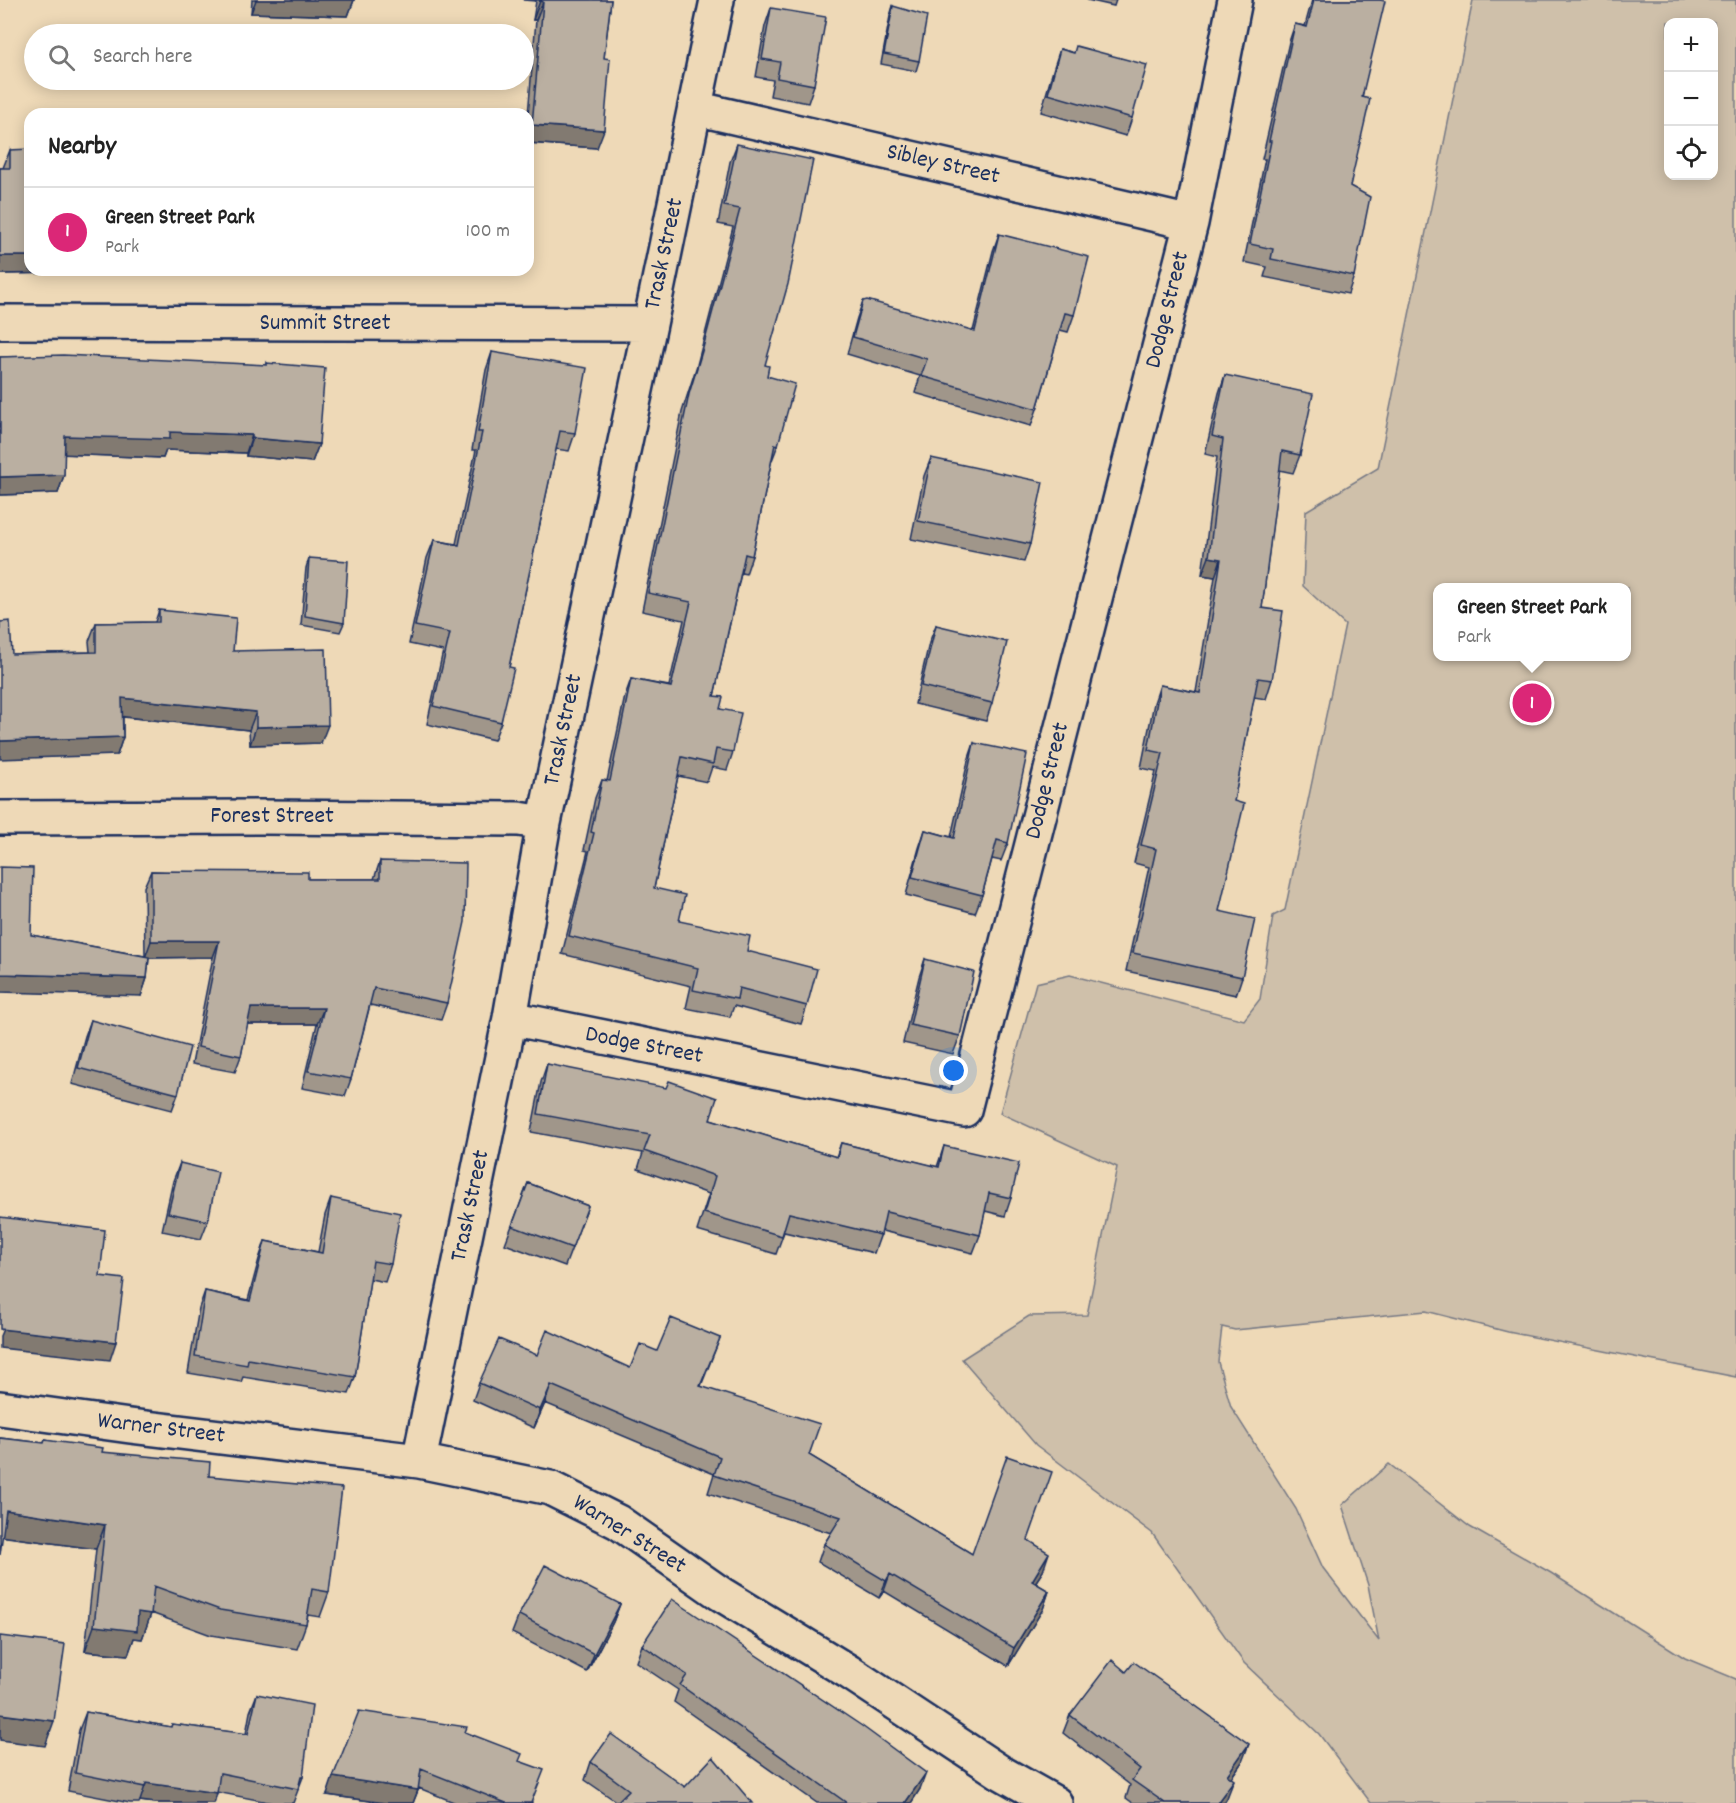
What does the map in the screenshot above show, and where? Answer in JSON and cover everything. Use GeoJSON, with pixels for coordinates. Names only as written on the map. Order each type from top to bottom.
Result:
{"type":"FeatureCollection","features":[{"type":"Feature","properties":{"kind":"street","name":"Trask Street"},"geometry":{"type":"LineString","coordinates":[[419,1461],[510,1018],[544,823],[717,0]]}},
{"type":"Feature","properties":{"kind":"street","name":"Dodge Street"},"geometry":{"type":"LineString","coordinates":[[510,1018],[964,1110],[1191,223],[1235,0]]}},
{"type":"Feature","properties":{"kind":"street","name":"Sibley Street"},"geometry":{"type":"LineString","coordinates":[[695,108],[1191,223]]}},
{"type":"Feature","properties":{"kind":"street","name":"Summit Street"},"geometry":{"type":"LineString","coordinates":[[0,322],[650,324]]}},
{"type":"Feature","properties":{"kind":"street","name":"Forest Street"},"geometry":{"type":"LineString","coordinates":[[0,818],[519,819],[544,823]]}},
{"type":"Feature","properties":{"kind":"street","name":"Warner Street"},"geometry":{"type":"LineString","coordinates":[[0,1408],[419,1461],[550,1488],[618,1522],[721,1594],[849,1672],[1000,1772],[1055,1803]]}},
{"type":"Feature","properties":{"kind":"shaded area"},"geometry":{"type":"Polygon","coordinates":[[[1473,0],[1736,0],[1736,1377],[1508,1332],[1426,1311],[1235,1330],[1222,1327],[1218,1362],[1231,1407],[1296,1509],[1323,1568],[1379,1641],[1368,1585],[1342,1505],[1389,1464],[1470,1527],[1551,1573],[1685,1658],[1736,1679],[1736,1803],[1371,1803],[1319,1734],[1244,1663],[1152,1533],[1036,1445],[962,1359],[1029,1316],[1087,1315],[1117,1167],[1000,1113],[1036,983],[1070,975],[1244,1020],[1260,999],[1273,916],[1285,910],[1345,625],[1303,586],[1306,511],[1378,468],[1473,0]]]}},
{"type":"Feature","properties":{"kind":"building"},"geometry":{"type":"Polygon","coordinates":[[[611,0],[604,58],[610,59],[604,130],[534,125],[543,2],[540,1],[611,0]]]}},
{"type":"Feature","properties":{"kind":"building"},"geometry":{"type":"Polygon","coordinates":[[[1314,0],[1385,1],[1362,97],[1370,99],[1350,186],[1370,197],[1354,276],[1271,259],[1273,249],[1250,244],[1271,141],[1269,141],[1295,24],[1307,27],[1314,0]]]}},
{"type":"Feature","properties":{"kind":"building"},"geometry":{"type":"Polygon","coordinates":[[[893,6],[927,16],[919,61],[884,54],[893,6]]]}},
{"type":"Feature","properties":{"kind":"building"},"geometry":{"type":"Polygon","coordinates":[[[771,8],[826,17],[814,85],[777,78],[780,62],[762,59],[771,8]]]}},
{"type":"Feature","properties":{"kind":"building"},"geometry":{"type":"Polygon","coordinates":[[[1076,46],[1147,65],[1132,118],[1048,94],[1060,49],[1074,53],[1076,46]]]}},
{"type":"Feature","properties":{"kind":"building"},"geometry":{"type":"Polygon","coordinates":[[[737,144],[813,160],[788,284],[765,365],[769,366],[767,376],[795,384],[778,445],[775,444],[752,556],[745,554],[714,696],[723,697],[720,709],[741,713],[733,752],[716,749],[713,764],[682,757],[654,888],[685,895],[679,921],[750,936],[747,951],[817,969],[807,1006],[739,988],[737,999],[693,990],[698,968],[569,936],[594,833],[591,832],[602,780],[610,781],[631,679],[671,687],[691,602],[648,593],[689,394],[740,209],[724,206],[737,144]]]}},
{"type":"Feature","properties":{"kind":"building"},"geometry":{"type":"Polygon","coordinates":[[[24,149],[24,256],[0,256],[0,168],[10,168],[10,150],[24,149]]]}},
{"type":"Feature","properties":{"kind":"building"},"geometry":{"type":"Polygon","coordinates":[[[999,234],[1089,257],[1074,315],[1065,313],[1037,409],[921,376],[927,359],[853,337],[863,301],[867,300],[975,331],[999,234]]]}},
{"type":"Feature","properties":{"kind":"building"},"geometry":{"type":"Polygon","coordinates":[[[492,352],[587,368],[575,433],[560,431],[509,667],[514,668],[501,722],[433,706],[450,633],[415,626],[434,540],[459,545],[482,432],[478,432],[492,352]]]}},
{"type":"Feature","properties":{"kind":"building"},"geometry":{"type":"Polygon","coordinates":[[[63,355],[267,365],[267,363],[325,368],[319,444],[252,438],[252,435],[170,432],[170,439],[65,436],[64,475],[0,477],[0,357],[63,355]]]}},
{"type":"Feature","properties":{"kind":"building"},"geometry":{"type":"Polygon","coordinates":[[[1225,375],[1313,394],[1300,455],[1282,451],[1262,608],[1283,611],[1272,680],[1258,678],[1234,801],[1244,804],[1219,911],[1255,919],[1242,977],[1133,953],[1156,849],[1141,845],[1163,753],[1148,750],[1160,685],[1200,693],[1221,559],[1209,557],[1223,439],[1212,436],[1225,375]]]}},
{"type":"Feature","properties":{"kind":"building"},"geometry":{"type":"Polygon","coordinates":[[[931,458],[1043,482],[1030,544],[918,521],[931,458]]]}},
{"type":"Feature","properties":{"kind":"building"},"geometry":{"type":"Polygon","coordinates":[[[309,558],[348,561],[344,623],[305,616],[309,558]]]}},
{"type":"Feature","properties":{"kind":"building"},"geometry":{"type":"Polygon","coordinates":[[[159,610],[236,618],[233,651],[326,649],[328,725],[256,727],[256,712],[122,698],[123,737],[0,741],[0,622],[10,621],[12,654],[96,652],[96,623],[159,622],[159,610]]]}},
{"type":"Feature","properties":{"kind":"building"},"geometry":{"type":"Polygon","coordinates":[[[936,625],[1007,642],[992,703],[921,686],[936,625]]]}},
{"type":"Feature","properties":{"kind":"building"},"geometry":{"type":"Polygon","coordinates":[[[974,743],[1027,754],[1008,843],[997,840],[982,895],[912,877],[925,830],[954,838],[974,743]]]}},
{"type":"Feature","properties":{"kind":"building"},"geometry":{"type":"Polygon","coordinates":[[[380,861],[466,863],[465,922],[447,1003],[374,988],[351,1079],[308,1071],[324,1008],[251,1008],[241,1056],[198,1047],[219,941],[151,941],[151,871],[308,872],[308,879],[380,879],[380,861]]]}},
{"type":"Feature","properties":{"kind":"building"},"geometry":{"type":"Polygon","coordinates":[[[0,867],[33,868],[31,935],[149,957],[147,978],[0,974],[0,867]]]}},
{"type":"Feature","properties":{"kind":"building"},"geometry":{"type":"Polygon","coordinates":[[[925,959],[974,972],[960,1036],[910,1025],[925,959]]]}},
{"type":"Feature","properties":{"kind":"building"},"geometry":{"type":"Polygon","coordinates":[[[91,1020],[190,1047],[178,1094],[78,1068],[91,1020]]]}},
{"type":"Feature","properties":{"kind":"building"},"geometry":{"type":"Polygon","coordinates":[[[547,1064],[666,1088],[669,1081],[717,1098],[710,1119],[837,1157],[841,1143],[939,1167],[944,1146],[1019,1163],[1011,1198],[989,1193],[980,1235],[886,1212],[881,1235],[789,1213],[782,1236],[704,1213],[715,1176],[644,1151],[650,1135],[538,1114],[547,1064]]]}},
{"type":"Feature","properties":{"kind":"building"},"geometry":{"type":"Polygon","coordinates":[[[180,1163],[218,1172],[208,1221],[168,1213],[180,1163]]]}},
{"type":"Feature","properties":{"kind":"building"},"geometry":{"type":"Polygon","coordinates":[[[528,1183],[588,1206],[572,1248],[512,1226],[528,1183]]]}},
{"type":"Feature","properties":{"kind":"building"},"geometry":{"type":"Polygon","coordinates":[[[331,1198],[400,1213],[391,1264],[373,1261],[355,1377],[248,1359],[247,1365],[195,1356],[205,1291],[250,1301],[265,1241],[322,1253],[331,1198]]]}},
{"type":"Feature","properties":{"kind":"building"},"geometry":{"type":"Polygon","coordinates":[[[0,1217],[105,1230],[100,1276],[124,1279],[116,1342],[0,1329],[0,1217]]]}},
{"type":"Feature","properties":{"kind":"building"},"geometry":{"type":"Polygon","coordinates":[[[671,1318],[720,1338],[700,1386],[820,1424],[809,1455],[972,1554],[1007,1456],[1052,1472],[1028,1540],[1049,1553],[1032,1581],[1049,1591],[1014,1648],[890,1574],[886,1581],[824,1544],[841,1517],[714,1475],[720,1457],[551,1385],[540,1410],[479,1383],[499,1339],[537,1355],[547,1330],[630,1368],[640,1344],[657,1351],[671,1318]]]}},
{"type":"Feature","properties":{"kind":"building"},"geometry":{"type":"Polygon","coordinates":[[[0,1438],[44,1443],[45,1440],[103,1448],[102,1452],[210,1462],[209,1476],[342,1488],[329,1592],[312,1589],[306,1624],[220,1610],[154,1586],[151,1614],[138,1612],[137,1631],[94,1626],[105,1525],[6,1510],[0,1555],[0,1438]]]}},
{"type":"Feature","properties":{"kind":"building"},"geometry":{"type":"Polygon","coordinates":[[[545,1565],[620,1604],[594,1654],[519,1615],[545,1565]]]}},
{"type":"Feature","properties":{"kind":"building"},"geometry":{"type":"Polygon","coordinates":[[[672,1599],[862,1726],[926,1773],[905,1803],[847,1803],[680,1685],[687,1675],[642,1645],[672,1599]]]}},
{"type":"Feature","properties":{"kind":"building"},"geometry":{"type":"Polygon","coordinates":[[[0,1636],[65,1644],[54,1721],[0,1714],[0,1636]]]}},
{"type":"Feature","properties":{"kind":"building"},"geometry":{"type":"Polygon","coordinates":[[[1112,1660],[1126,1672],[1134,1662],[1249,1744],[1227,1775],[1234,1780],[1217,1803],[1165,1803],[1132,1780],[1140,1769],[1070,1715],[1112,1660]]]}},
{"type":"Feature","properties":{"kind":"building"},"geometry":{"type":"Polygon","coordinates":[[[257,1694],[312,1705],[303,1777],[301,1777],[298,1789],[220,1773],[217,1793],[146,1783],[145,1787],[75,1773],[86,1712],[171,1727],[172,1724],[248,1734],[257,1694]]]}},
{"type":"Feature","properties":{"kind":"building"},"geometry":{"type":"Polygon","coordinates":[[[359,1711],[467,1727],[465,1732],[522,1754],[519,1761],[544,1770],[531,1803],[506,1803],[421,1769],[418,1790],[333,1777],[359,1711]]]}},
{"type":"Feature","properties":{"kind":"building"},"geometry":{"type":"Polygon","coordinates":[[[611,1734],[685,1787],[713,1757],[752,1803],[616,1803],[629,1790],[591,1762],[611,1734]]]}},
{"type":"Feature","properties":{"kind":"place","name":"Green Street Park"},"geometry":{"type":"Point","coordinates":[1532,703]}}]}
